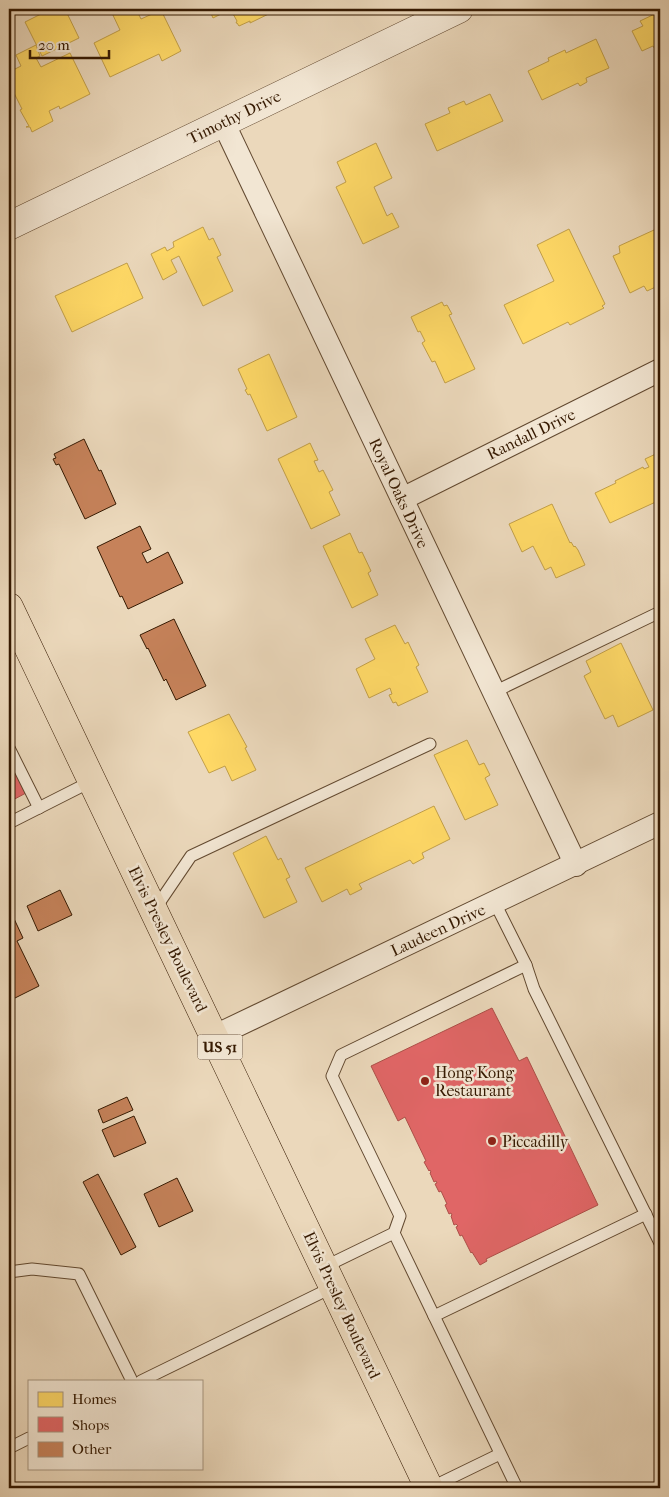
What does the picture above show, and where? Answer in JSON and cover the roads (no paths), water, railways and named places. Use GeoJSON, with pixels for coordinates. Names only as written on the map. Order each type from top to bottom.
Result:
{"type":"FeatureCollection","features":[{"type":"Feature","properties":{"kind":"main road","name":"Elvis Presley Boulevard"},"geometry":{"type":"LineString","coordinates":[[9,607],[20,639],[92,781],[430,1488]]}},
{"type":"Feature","properties":{"kind":"street","name":"Timothy Drive"},"geometry":{"type":"LineString","coordinates":[[9,226],[459,9]]}},
{"type":"Feature","properties":{"kind":"street","name":"Royal Oaks Drive"},"geometry":{"type":"LineString","coordinates":[[223,122],[576,865]]}},
{"type":"Feature","properties":{"kind":"street","name":"Randall Drive"},"geometry":{"type":"LineString","coordinates":[[402,498],[660,370]]}},
{"type":"Feature","properties":{"kind":"street","name":"Laudeen Drive"},"geometry":{"type":"LineString","coordinates":[[215,1036],[576,865],[660,823]]}},
{"type":"Feature","properties":{"kind":"lane"},"geometry":{"type":"LineString","coordinates":[[494,692],[660,612]]}},
{"type":"Feature","properties":{"kind":"lane"},"geometry":{"type":"LineString","coordinates":[[154,910],[191,856],[430,744]]}},
{"type":"Feature","properties":{"kind":"lane"},"geometry":{"type":"LineString","coordinates":[[9,748],[39,808]]}},
{"type":"Feature","properties":{"kind":"lane"},"geometry":{"type":"LineString","coordinates":[[9,823],[92,781]]}},
{"type":"Feature","properties":{"kind":"lane"},"geometry":{"type":"LineString","coordinates":[[495,903],[526,965],[534,989],[660,1243]]}},
{"type":"Feature","properties":{"kind":"lane"},"geometry":{"type":"LineString","coordinates":[[143,1380],[329,1277],[394,1233],[400,1216],[332,1076],[342,1054],[526,965]]}},
{"type":"Feature","properties":{"kind":"lane"},"geometry":{"type":"LineString","coordinates":[[434,1316],[646,1214]]}},
{"type":"Feature","properties":{"kind":"lane"},"geometry":{"type":"LineString","coordinates":[[394,1233],[517,1488]]}},
{"type":"Feature","properties":{"kind":"lane"},"geometry":{"type":"LineString","coordinates":[[9,1272],[32,1269],[80,1274],[132,1380]]}},
{"type":"Feature","properties":{"kind":"lane"},"geometry":{"type":"LineString","coordinates":[[9,1448],[28,1438]]}},
{"type":"Feature","properties":{"kind":"lane"},"geometry":{"type":"LineString","coordinates":[[430,1488],[500,1454]]}},
{"type":"Feature","properties":{"kind":"place","name":"Hong Kong Restaurant"},"geometry":{"type":"Point","coordinates":[425,1081]}},
{"type":"Feature","properties":{"kind":"place","name":"Piccadilly"},"geometry":{"type":"Point","coordinates":[492,1141]}}]}
